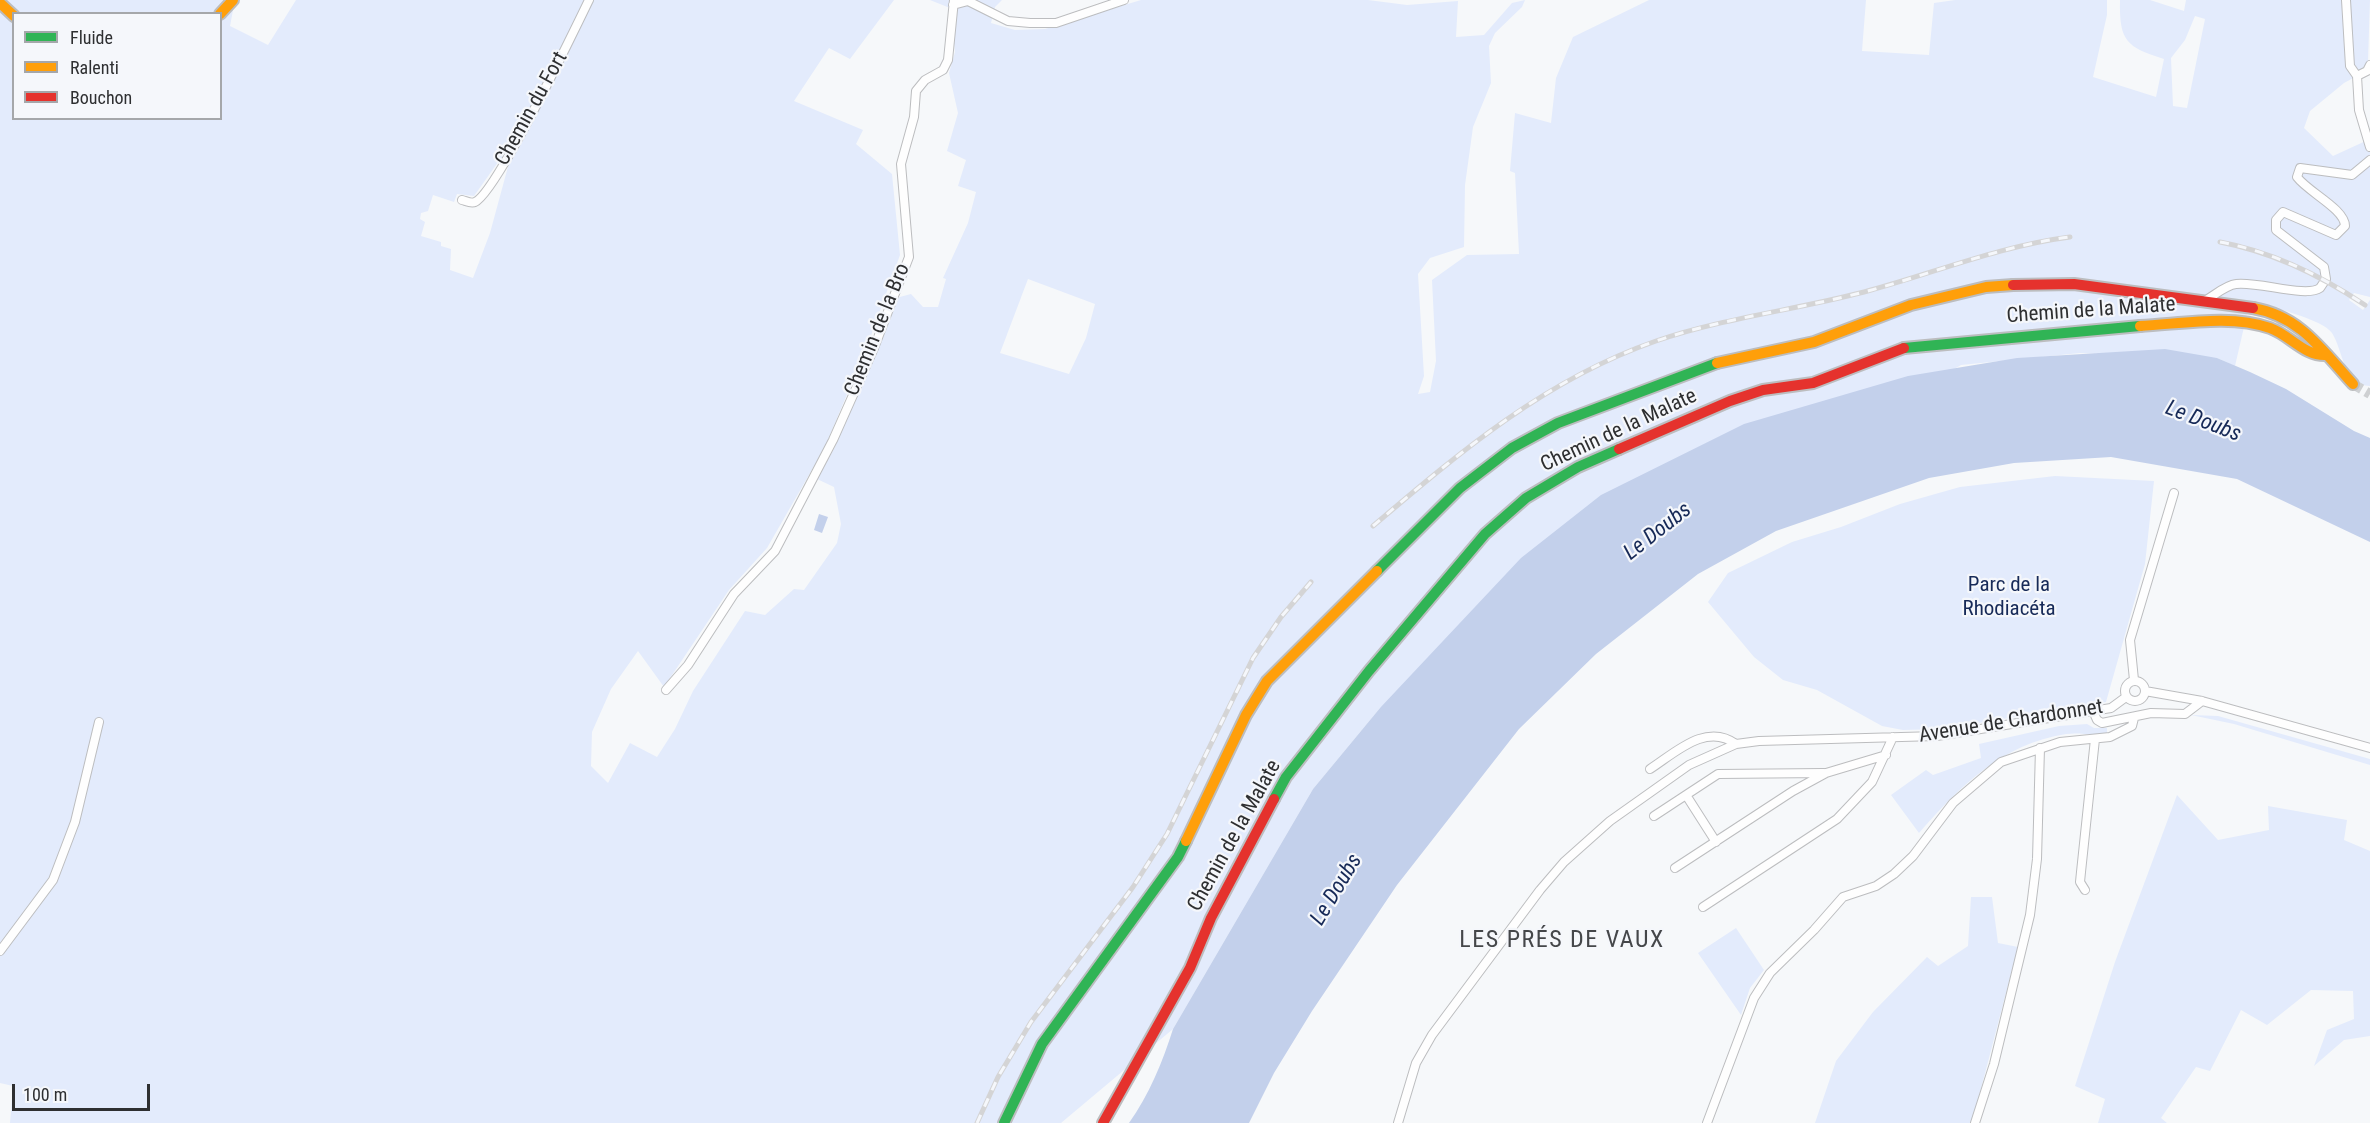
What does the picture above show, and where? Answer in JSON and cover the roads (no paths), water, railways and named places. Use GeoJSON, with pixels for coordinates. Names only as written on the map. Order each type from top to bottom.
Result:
{"type":"FeatureCollection","features":[{"type":"Feature","properties":{"kind":"main road"},"geometry":{"type":"LineString","coordinates":[[222,12],[233,0]]}},
{"type":"Feature","properties":{"kind":"main road"},"geometry":{"type":"LineString","coordinates":[[0,3],[12,14]]}},
{"type":"Feature","properties":{"kind":"main road"},"geometry":{"type":"LineString","coordinates":[[1004,1123],[1042,1044],[1178,857],[1215,785],[1246,715],[1267,681],[1460,488],[1512,448],[1558,423],[1715,363],[1814,342],[1911,305],[1966,291],[2026,284],[2074,284],[2206,300],[2275,312],[2305,332],[2353,384]]}},
{"type":"Feature","properties":{"kind":"main road","name":"Chemin de la Malate"},"geometry":{"type":"LineString","coordinates":[[1103,1123],[1190,968],[1211,918],[1286,777],[1369,671],[1485,534],[1526,498],[1578,466],[1730,400],[1763,390],[1813,383],[1909,346],[2080,330],[2222,321],[2270,328],[2317,356],[2327,355]]}},
{"type":"Feature","properties":{"kind":"street","name":"Chemin du Fort"},"geometry":{"type":"LineString","coordinates":[[462,200],[470,202],[478,200],[520,134],[589,0]]}},
{"type":"Feature","properties":{"kind":"street","name":"Chemin de la Bro"},"geometry":{"type":"LineString","coordinates":[[666,690],[688,665],[734,594],[775,551],[833,440],[874,348],[909,257],[901,164],[914,117],[916,91],[925,80],[943,70],[948,60],[953,3],[968,1],[1008,21],[1056,23],[1124,0]]}},
{"type":"Feature","properties":{"kind":"street"},"geometry":{"type":"LineString","coordinates":[[2346,0],[2350,66],[2357,76],[2359,110],[2370,147]]}},
{"type":"Feature","properties":{"kind":"street"},"geometry":{"type":"LineString","coordinates":[[2357,76],[2369,69]]}},
{"type":"Feature","properties":{"kind":"street"},"geometry":{"type":"LineString","coordinates":[[2206,300],[2234,284],[2272,285],[2303,292],[2320,288],[2326,279],[2324,267],[2277,230],[2276,220],[2283,212],[2336,235],[2345,226],[2343,216],[2302,184],[2297,177],[2297,172],[2300,168],[2308,168],[2352,175],[2370,160]]}},
{"type":"Feature","properties":{"kind":"street"},"geometry":{"type":"LineString","coordinates":[[2134,680],[2130,640],[2174,493]]}},
{"type":"Feature","properties":{"kind":"street"},"geometry":{"type":"LineString","coordinates":[[2134,680],[2143,684],[2145,691],[2140,700],[2133,701],[2126,697],[2126,685],[2134,680]]}},
{"type":"Feature","properties":{"kind":"street"},"geometry":{"type":"LineString","coordinates":[[2145,691],[2202,702],[2370,748]]}},
{"type":"Feature","properties":{"kind":"street","name":"Avenue de Chardonnet"},"geometry":{"type":"LineString","coordinates":[[1736,744],[1759,741],[1937,736],[2111,708],[2126,697]]}},
{"type":"Feature","properties":{"kind":"street"},"geometry":{"type":"LineString","coordinates":[[2093,711],[2099,722],[2134,718],[2151,713],[2185,714],[2202,702]]}},
{"type":"Feature","properties":{"kind":"street"},"geometry":{"type":"LineString","coordinates":[[1707,1123],[1754,998],[1770,973],[1815,930],[1843,897],[1876,886],[1894,874],[1913,856],[1953,803],[1986,772],[2001,762],[2060,742],[2116,736],[2132,726],[2134,718]]}},
{"type":"Feature","properties":{"kind":"street"},"geometry":{"type":"LineString","coordinates":[[0,951],[53,880],[75,822],[99,722]]}},
{"type":"Feature","properties":{"kind":"street"},"geometry":{"type":"LineString","coordinates":[[1650,769],[1697,739],[1714,735],[1736,744]]}},
{"type":"Feature","properties":{"kind":"street"},"geometry":{"type":"LineString","coordinates":[[1703,907],[1837,819],[1872,782],[1893,737]]}},
{"type":"Feature","properties":{"kind":"street"},"geometry":{"type":"LineString","coordinates":[[2085,890],[2080,882],[2095,740]]}},
{"type":"Feature","properties":{"kind":"street"},"geometry":{"type":"LineString","coordinates":[[1398,1123],[1416,1063],[1432,1035],[1540,890],[1564,862],[1591,837],[1647,793],[1689,765],[1736,744]]}},
{"type":"Feature","properties":{"kind":"street"},"geometry":{"type":"LineString","coordinates":[[1975,1123],[1994,1064],[2030,915],[2037,859],[2040,748]]}},
{"type":"Feature","properties":{"kind":"street"},"geometry":{"type":"LineString","coordinates":[[1676,868],[1793,791],[1826,773],[1886,754]]}},
{"type":"Feature","properties":{"kind":"street"},"geometry":{"type":"LineString","coordinates":[[1654,816],[1718,774],[1826,773]]}},
{"type":"Feature","properties":{"kind":"street"},"geometry":{"type":"LineString","coordinates":[[1686,795],[1716,842]]}},
{"type":"Feature","properties":{"kind":"water","name":"Le Doubs"},"geometry":{"type":"Polygon","coordinates":[[[2165,349],[2217,358],[2250,372],[2286,389],[2354,431],[2370,438],[2370,542],[2237,479],[2111,457],[2014,463],[1929,478],[1776,531],[1698,574],[1596,654],[1519,729],[1397,885],[1312,1011],[1274,1073],[1249,1123],[1129,1123],[1155,1078],[1173,1029],[1313,789],[1380,708],[1521,558],[1601,495],[1744,424],[1908,376],[2017,358],[2165,349]]]}},
{"type":"Feature","properties":{"kind":"water"},"geometry":{"type":"Polygon","coordinates":[[[819,514],[828,517],[822,533],[814,530],[819,514]]]}},
{"type":"Feature","properties":{"kind":"tunnel"},"geometry":{"type":"LineString","coordinates":[[2353,384],[2370,394]]}},
{"type":"Feature","properties":{"kind":"railway"},"geometry":{"type":"LineString","coordinates":[[1373,526],[1438,471],[1506,420],[1541,397],[1616,357],[1656,341],[1707,326],[1864,292],[2017,247],[2070,237]]}},
{"type":"Feature","properties":{"kind":"railway"},"geometry":{"type":"LineString","coordinates":[[2220,242],[2240,246],[2296,266],[2365,305]]}},
{"type":"Feature","properties":{"kind":"railway"},"geometry":{"type":"LineString","coordinates":[[977,1123],[998,1077],[1031,1022],[1133,887],[1167,834],[1253,658],[1281,617],[1311,582]]}},
{"type":"Feature","properties":{"kind":"district","name":"LES PRÉS DE VAUX"},"geometry":{"type":"Point","coordinates":[1562,941]}},
{"type":"Feature","properties":{"kind":"park label","name":"Parc de la Rhodiacéta"},"geometry":{"type":"Point","coordinates":[2009,598]}}]}
